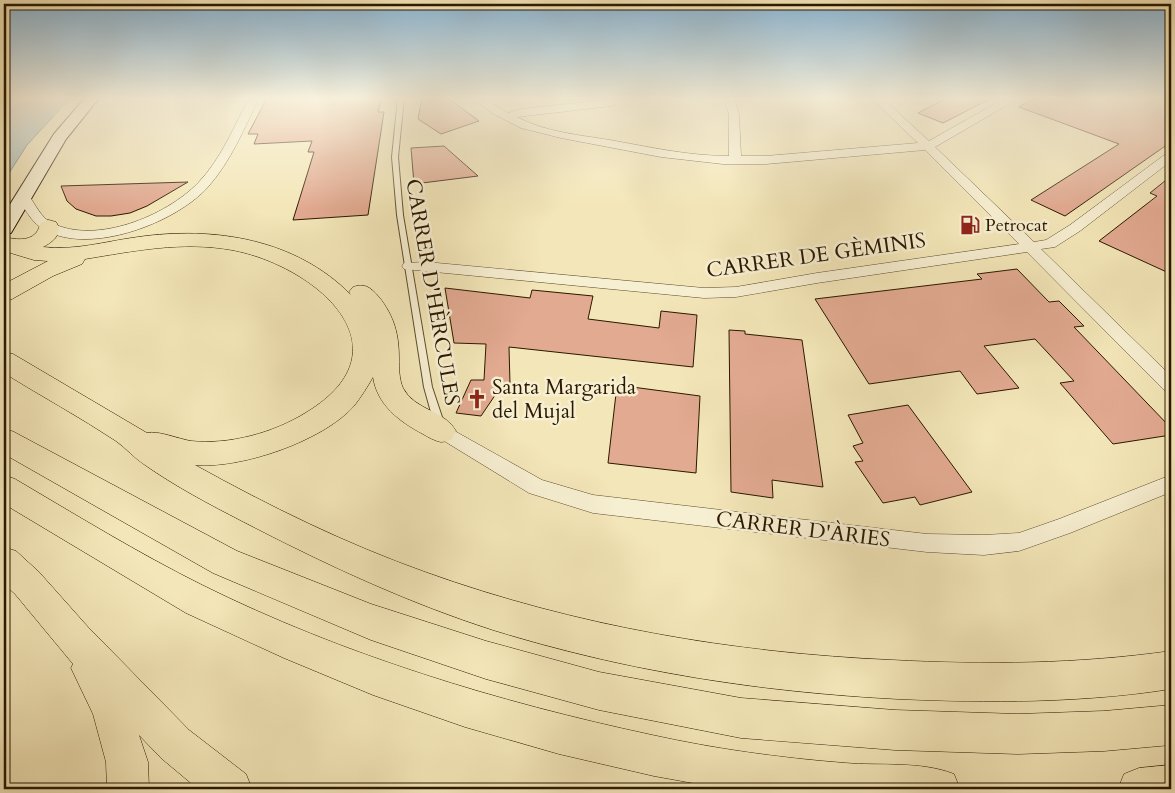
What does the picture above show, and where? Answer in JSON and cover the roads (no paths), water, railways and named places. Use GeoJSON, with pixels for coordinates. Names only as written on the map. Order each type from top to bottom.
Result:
{"type":"FeatureCollection","features":[{"type":"Feature","properties":{"kind":"highway"},"geometry":{"type":"LineString","coordinates":[[5,239],[21,246],[40,240],[48,232],[49,226]]}},
{"type":"Feature","properties":{"kind":"highway"},"geometry":{"type":"LineString","coordinates":[[5,239],[27,252],[55,256],[100,251],[154,241],[208,240],[233,243],[338,273],[354,285],[374,307],[385,329],[387,381],[393,397],[408,412],[442,431]]}},
{"type":"Feature","properties":{"kind":"highway"},"geometry":{"type":"LineString","coordinates":[[4,294],[45,271],[100,251]]}},
{"type":"Feature","properties":{"kind":"highway"},"geometry":{"type":"LineString","coordinates":[[127,434],[165,448],[187,453],[242,450],[268,443],[309,425],[328,414],[344,399],[359,381],[367,359],[367,341],[363,325],[350,306],[328,284],[310,272],[277,255]]}},
{"type":"Feature","properties":{"kind":"highway"},"geometry":{"type":"LineString","coordinates":[[4,361],[127,434],[154,455],[232,499],[355,560],[410,583],[470,604],[564,632],[643,650],[826,677],[1010,683],[1078,680],[1171,670]]}},
{"type":"Feature","properties":{"kind":"highway"},"geometry":{"type":"LineString","coordinates":[[4,440],[224,562],[371,622],[486,660],[599,691],[741,718],[895,730],[1018,734],[1104,731],[1171,725]]}},
{"type":"Feature","properties":{"kind":"highway"},"geometry":{"type":"LineString","coordinates":[[4,488],[197,601],[350,668],[471,709],[598,744],[736,770],[820,781],[900,788],[939,789]]}},
{"type":"Feature","properties":{"kind":"highway"},"geometry":{"type":"LineString","coordinates":[[4,562],[27,583],[75,640],[175,744],[231,789]]}},
{"type":"Feature","properties":{"kind":"highway"},"geometry":{"type":"LineString","coordinates":[[75,640],[111,708],[127,762],[128,789]]}},
{"type":"Feature","properties":{"kind":"highway"},"geometry":{"type":"LineString","coordinates":[[949,682],[1171,656]]}},
{"type":"Feature","properties":{"kind":"highway"},"geometry":{"type":"LineString","coordinates":[[1139,789],[1171,786]]}},
{"type":"Feature","properties":{"kind":"main road"},"geometry":{"type":"LineString","coordinates":[[4,204],[48,135]]}},
{"type":"Feature","properties":{"kind":"main road"},"geometry":{"type":"LineString","coordinates":[[5,239],[23,197],[61,135]]}},
{"type":"Feature","properties":{"kind":"main road"},"geometry":{"type":"LineString","coordinates":[[46,158],[67,135]]}},
{"type":"Feature","properties":{"kind":"street"},"geometry":{"type":"LineString","coordinates":[[23,197],[36,217],[49,226],[74,234],[120,230],[142,225],[186,201],[202,186],[235,135]]}},
{"type":"Feature","properties":{"kind":"street"},"geometry":{"type":"LineString","coordinates":[[562,135],[628,149],[688,157],[735,160],[813,158],[928,146],[947,135]]}},
{"type":"Feature","properties":{"kind":"street"},"geometry":{"type":"LineString","coordinates":[[734,135],[735,160]]}},
{"type":"Feature","properties":{"kind":"street"},"geometry":{"type":"LineString","coordinates":[[916,135],[1032,247],[1171,386]]}},
{"type":"Feature","properties":{"kind":"street","name":"CARRER DE GÈMINIS"},"geometry":{"type":"LineString","coordinates":[[409,266],[426,266],[720,294],[1050,244],[1075,228],[1171,156]]}},
{"type":"Feature","properties":{"kind":"street","name":"CARRER D'ÀRIES"},"geometry":{"type":"LineString","coordinates":[[442,431],[536,487],[593,504],[927,543],[984,545],[1020,542],[1063,527],[1171,483]]}},
{"type":"Feature","properties":{"kind":"lane","name":"CARRER D'HÈRCULES"},"geometry":{"type":"LineString","coordinates":[[398,135],[395,165],[400,215],[428,387],[442,431]]}},
{"type":"Feature","properties":{"kind":"water"},"geometry":{"type":"Polygon","coordinates":[[[4,135],[36,135],[27,145],[4,181],[4,135]]]}},
{"type":"Feature","properties":{"kind":"place","name":"Petrocat"},"geometry":{"type":"Point","coordinates":[970,225]}},
{"type":"Feature","properties":{"kind":"place","name":"Santa Margarida del Mujal"},"geometry":{"type":"Point","coordinates":[477,399]}}]}
